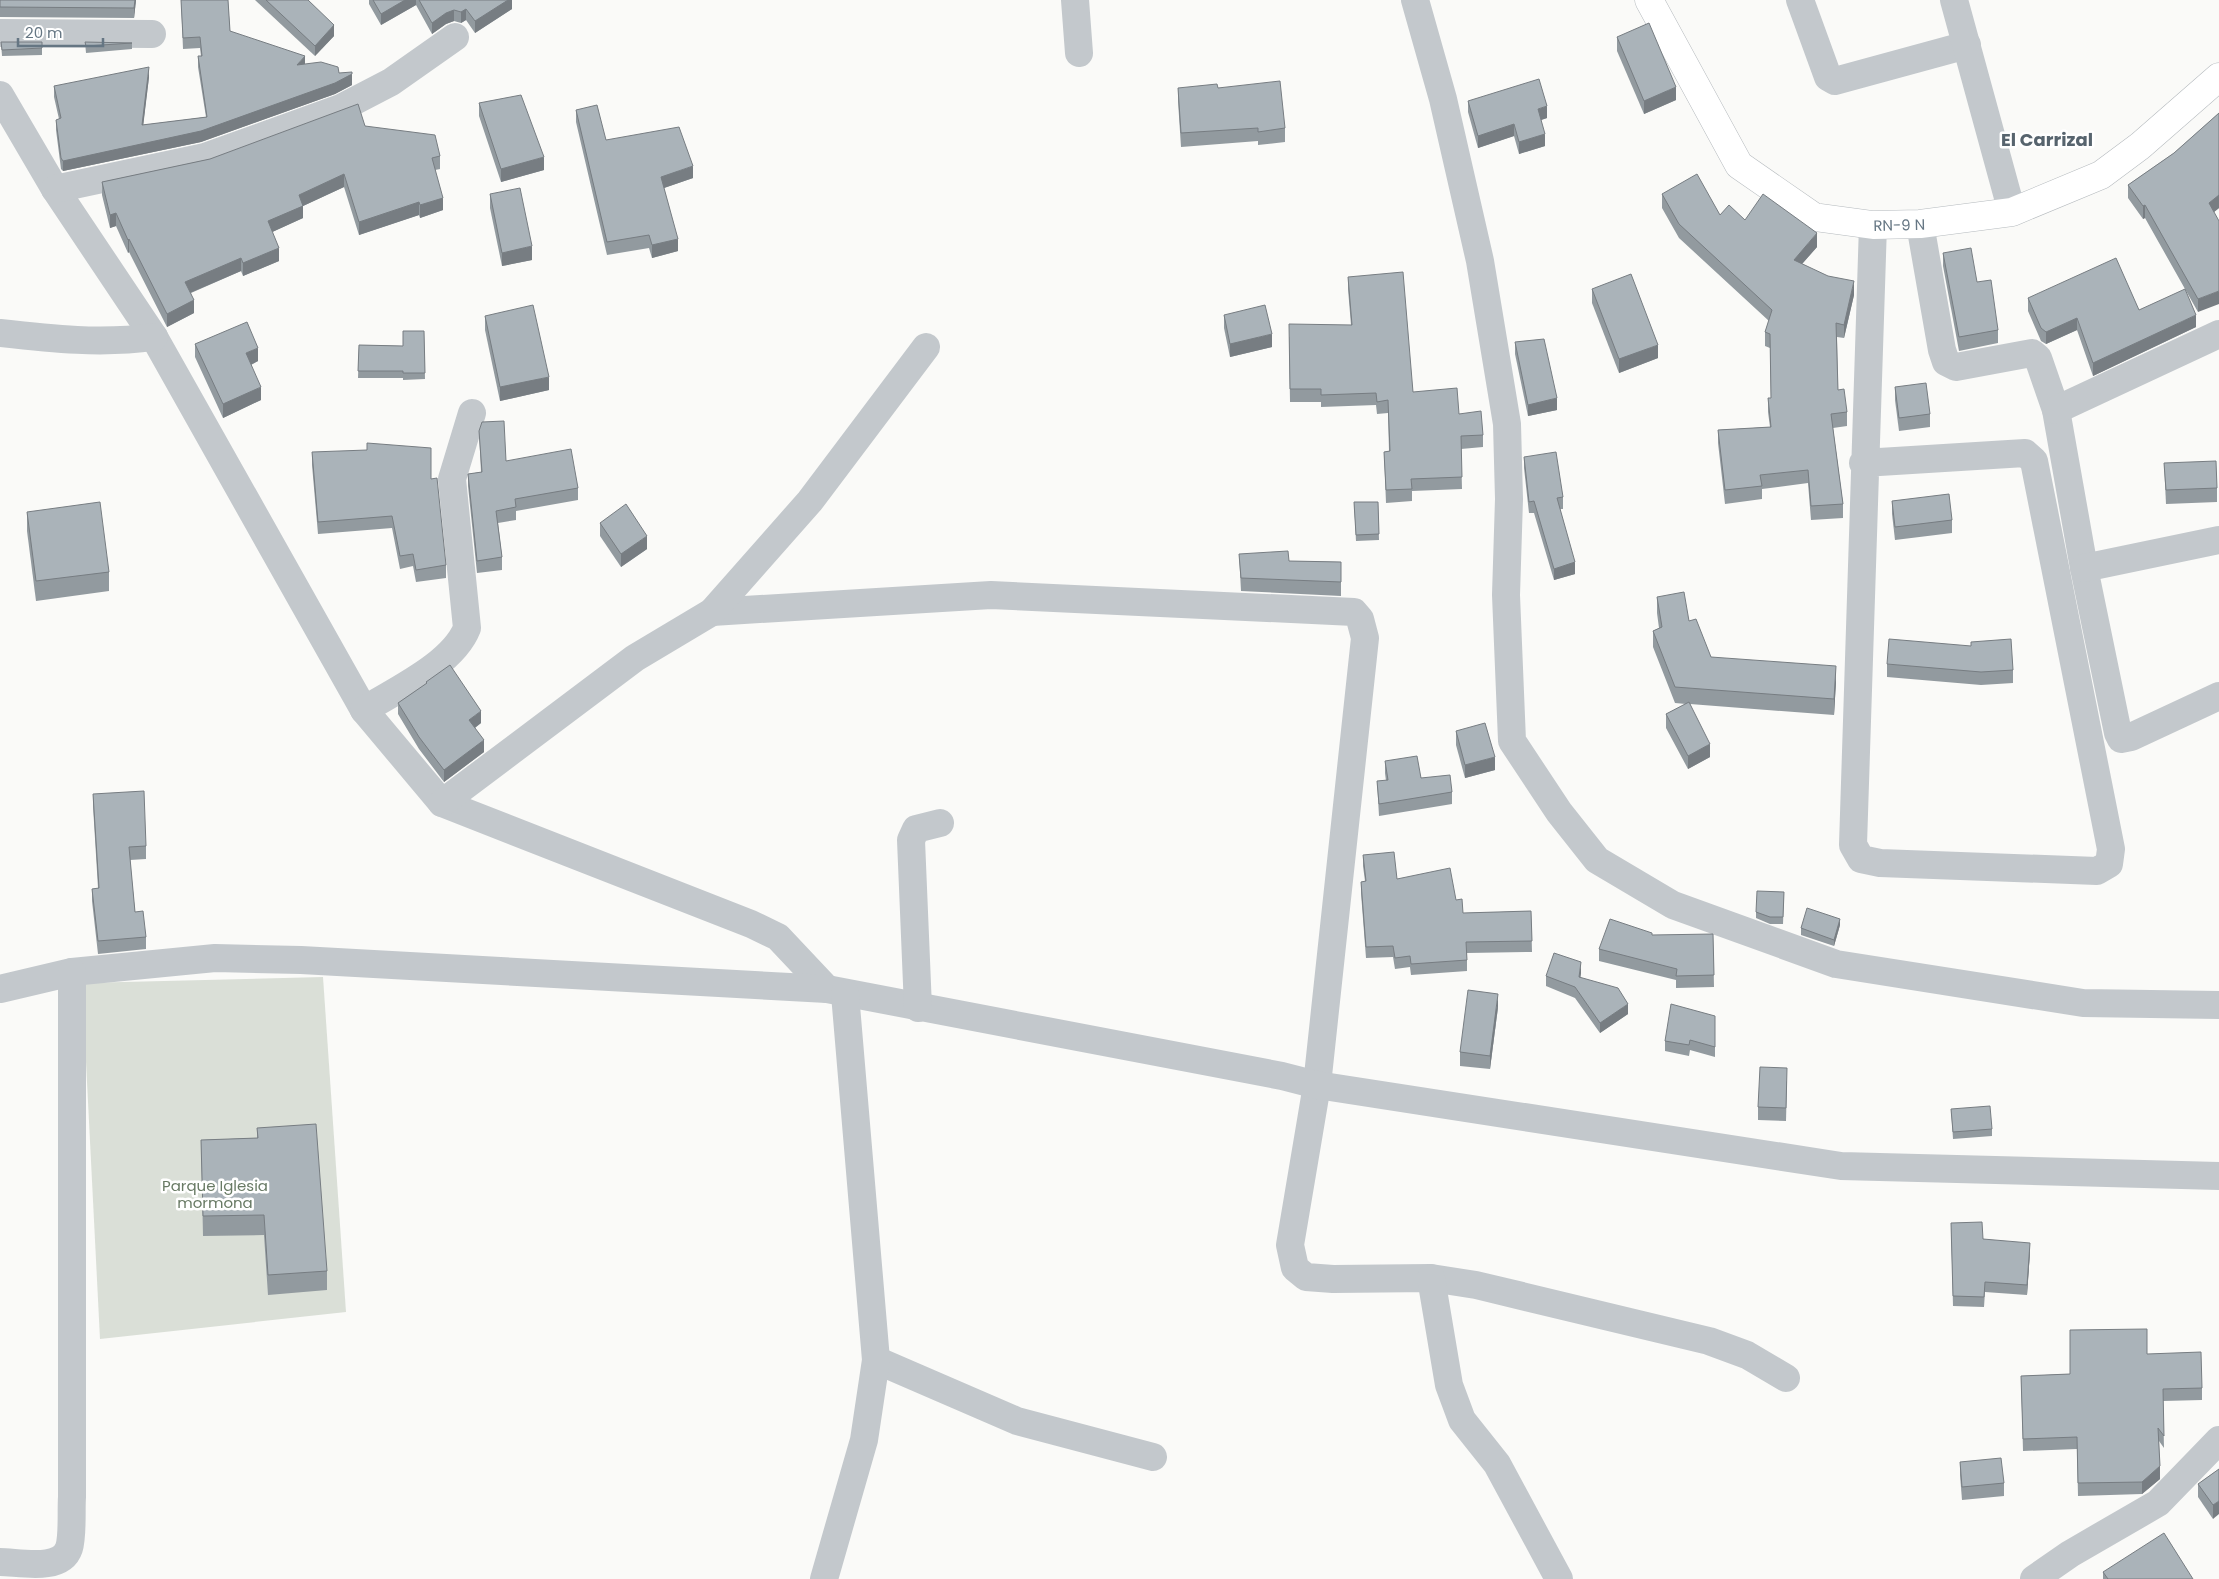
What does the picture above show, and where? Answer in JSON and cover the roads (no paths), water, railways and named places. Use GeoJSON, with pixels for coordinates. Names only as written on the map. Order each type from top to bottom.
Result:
{"type":"FeatureCollection","features":[{"type":"Feature","properties":{"kind":"main road","name":"RN-9 N"},"geometry":{"type":"LineString","coordinates":[[1649,0],[1739,164],[1814,217],[1872,225],[1920,224],[2012,212],[2100,175],[2140,146],[2219,77]]}},
{"type":"Feature","properties":{"kind":"street"},"geometry":{"type":"LineString","coordinates":[[1075,0],[1079,53]]}},
{"type":"Feature","properties":{"kind":"street"},"geometry":{"type":"LineString","coordinates":[[1415,0],[1443,99],[1480,260],[1507,424],[1509,499],[1506,594],[1512,741],[1559,812],[1597,860],[1673,905],[1836,964],[2083,1003],[2219,1005]]}},
{"type":"Feature","properties":{"kind":"street"},"geometry":{"type":"LineString","coordinates":[[1800,0],[1828,77],[1835,81],[1967,45]]}},
{"type":"Feature","properties":{"kind":"street"},"geometry":{"type":"LineString","coordinates":[[1954,0],[2012,212]]}},
{"type":"Feature","properties":{"kind":"street"},"geometry":{"type":"LineString","coordinates":[[0,34],[152,34]]}},
{"type":"Feature","properties":{"kind":"street"},"geometry":{"type":"LineString","coordinates":[[56,189],[205,157],[341,108],[391,82],[455,37]]}},
{"type":"Feature","properties":{"kind":"street"},"geometry":{"type":"LineString","coordinates":[[0,95],[56,189],[154,338],[364,710],[442,803],[751,924],[778,937],[836,992],[876,1360],[864,1440],[824,1579]]}},
{"type":"Feature","properties":{"kind":"street"},"geometry":{"type":"LineString","coordinates":[[1920,224],[1942,350],[1946,362],[1956,367],[2032,352],[2038,358],[2056,410],[2084,568],[2118,733],[2121,739],[2131,737],[2219,696]]}},
{"type":"Feature","properties":{"kind":"street"},"geometry":{"type":"LineString","coordinates":[[1863,463],[2025,453],[2034,461],[2111,850],[2109,864],[2097,871],[1880,863],[1861,859],[1852,845],[1863,463],[1872,225]]}},
{"type":"Feature","properties":{"kind":"street"},"geometry":{"type":"LineString","coordinates":[[0,334],[55,340],[94,341],[154,338]]}},
{"type":"Feature","properties":{"kind":"street"},"geometry":{"type":"LineString","coordinates":[[2056,410],[2219,334]]}},
{"type":"Feature","properties":{"kind":"street"},"geometry":{"type":"LineString","coordinates":[[442,803],[635,658],[712,612],[810,501],[926,347]]}},
{"type":"Feature","properties":{"kind":"street"},"geometry":{"type":"LineString","coordinates":[[364,710],[444,659],[463,639],[467,628],[452,479],[472,413]]}},
{"type":"Feature","properties":{"kind":"street"},"geometry":{"type":"LineString","coordinates":[[2084,568],[2219,540]]}},
{"type":"Feature","properties":{"kind":"street"},"geometry":{"type":"LineString","coordinates":[[712,612],[990,595],[1354,612],[1360,619],[1366,638],[1317,1085],[1290,1246],[1295,1268],[1306,1277],[1333,1279],[1431,1278],[1476,1285],[1709,1341],[1747,1355],[1786,1378]]}},
{"type":"Feature","properties":{"kind":"street"},"geometry":{"type":"LineString","coordinates":[[918,1008],[911,840],[916,828],[940,823]]}},
{"type":"Feature","properties":{"kind":"street"},"geometry":{"type":"LineString","coordinates":[[0,989],[72,972],[215,958],[301,960],[836,992],[1273,1074],[1317,1085],[1841,1166],[2219,1176]]}},
{"type":"Feature","properties":{"kind":"street"},"geometry":{"type":"LineString","coordinates":[[0,1562],[49,1563],[60,1560],[69,1549],[72,1497],[72,972]]}},
{"type":"Feature","properties":{"kind":"street"},"geometry":{"type":"LineString","coordinates":[[1431,1278],[1449,1385],[1462,1420],[1496,1464],[1559,1579]]}},
{"type":"Feature","properties":{"kind":"street"},"geometry":{"type":"LineString","coordinates":[[876,1360],[1017,1421],[1153,1457]]}},
{"type":"Feature","properties":{"kind":"street"},"geometry":{"type":"LineString","coordinates":[[2034,1579],[2070,1554],[2158,1503],[2219,1440]]}},
{"type":"Feature","properties":{"kind":"district","name":"El Carrizal"},"geometry":{"type":"Point","coordinates":[2047,139]}},
{"type":"Feature","properties":{"kind":"park label","name":"Parque Iglesia mormona"},"geometry":{"type":"Point","coordinates":[215,1194]}}]}
